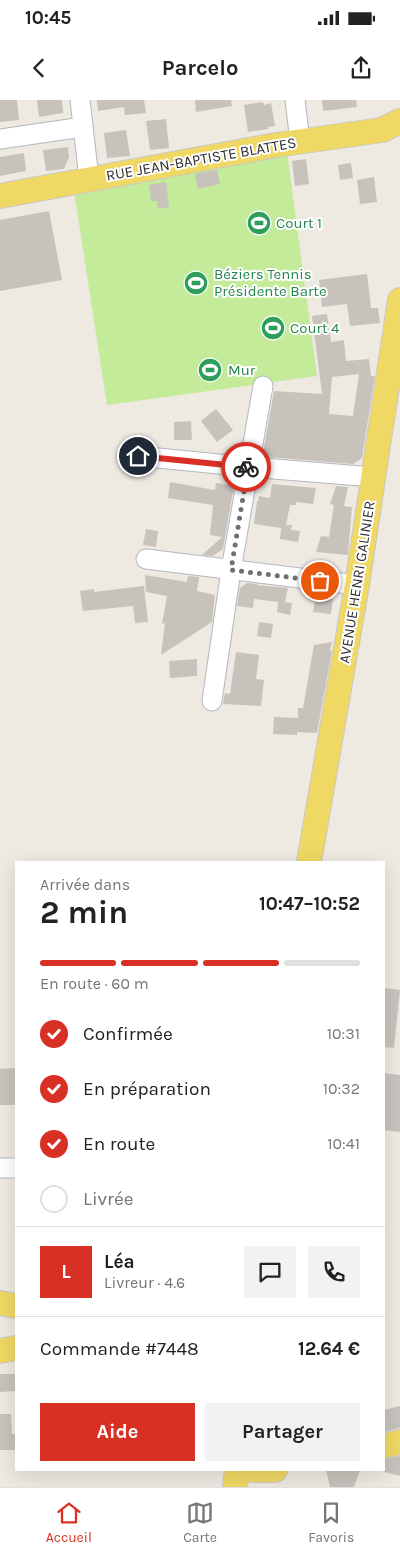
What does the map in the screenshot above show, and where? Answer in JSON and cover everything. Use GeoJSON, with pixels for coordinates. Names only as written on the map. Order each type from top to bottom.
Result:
{"type":"FeatureCollection","features":[{"type":"Feature","properties":{"kind":"main road","name":"RUE JEAN-BAPTISTE BLATTES"},"geometry":{"type":"LineString","coordinates":[[0,196],[300,142],[394,130]]}},
{"type":"Feature","properties":{"kind":"main road","name":"AVENUE HENRI GALINIER"},"geometry":{"type":"LineString","coordinates":[[309,861],[358,585],[400,300]]}},
{"type":"Feature","properties":{"kind":"main road"},"geometry":{"type":"LineString","coordinates":[[0,1303],[15,1306]]}},
{"type":"Feature","properties":{"kind":"main road"},"geometry":{"type":"LineString","coordinates":[[0,1351],[15,1348]]}},
{"type":"Feature","properties":{"kind":"main road"},"geometry":{"type":"LineString","coordinates":[[385,1446],[400,1442]]}},
{"type":"Feature","properties":{"kind":"main road"},"geometry":{"type":"LineString","coordinates":[[235,1487],[237,1471]]}},
{"type":"Feature","properties":{"kind":"street"},"geometry":{"type":"LineString","coordinates":[[80,100],[89,179]]}},
{"type":"Feature","properties":{"kind":"street"},"geometry":{"type":"LineString","coordinates":[[296,100],[300,142]]}},
{"type":"Feature","properties":{"kind":"street"},"geometry":{"type":"LineString","coordinates":[[0,140],[84,127]]}},
{"type":"Feature","properties":{"kind":"street"},"geometry":{"type":"LineString","coordinates":[[212,701],[231,570],[263,386]]}},
{"type":"Feature","properties":{"kind":"street"},"geometry":{"type":"LineString","coordinates":[[138,456],[374,477]]}},
{"type":"Feature","properties":{"kind":"street"},"geometry":{"type":"LineString","coordinates":[[146,559],[358,585]]}},
{"type":"Feature","properties":{"kind":"street"},"geometry":{"type":"LineString","coordinates":[[0,1168],[15,1168]]}},
{"type":"Feature","properties":{"kind":"green space","name":"Béziers Tennis Présidente Barte"},"geometry":{"type":"Polygon","coordinates":[[[287,152],[317,376],[107,405],[74,191],[287,152]]]}},
{"type":"Feature","properties":{"kind":"building"},"geometry":{"type":"Polygon","coordinates":[[[0,100],[17,100],[19,120],[0,122],[0,100]]]}},
{"type":"Feature","properties":{"kind":"building"},"geometry":{"type":"Polygon","coordinates":[[[37,100],[62,100],[63,113],[39,117],[37,100]]]}},
{"type":"Feature","properties":{"kind":"building"},"geometry":{"type":"Polygon","coordinates":[[[97,100],[144,100],[146,113],[125,115],[124,107],[98,111],[97,100]]]}},
{"type":"Feature","properties":{"kind":"building"},"geometry":{"type":"Polygon","coordinates":[[[195,100],[231,100],[232,106],[196,112],[195,100]]]}},
{"type":"Feature","properties":{"kind":"building"},"geometry":{"type":"Polygon","coordinates":[[[322,100],[356,100],[357,107],[323,111],[322,100]]]}},
{"type":"Feature","properties":{"kind":"building"},"geometry":{"type":"Polygon","coordinates":[[[263,102],[264,105],[271,103],[275,126],[248,132],[244,105],[263,102]]]}},
{"type":"Feature","properties":{"kind":"building"},"geometry":{"type":"Polygon","coordinates":[[[166,119],[169,148],[150,150],[146,121],[166,119]]]}},
{"type":"Feature","properties":{"kind":"building"},"geometry":{"type":"Polygon","coordinates":[[[126,130],[130,156],[107,158],[104,133],[126,130]]]}},
{"type":"Feature","properties":{"kind":"building"},"geometry":{"type":"Polygon","coordinates":[[[68,147],[69,157],[64,169],[46,171],[43,150],[68,147]]]}},
{"type":"Feature","properties":{"kind":"building"},"geometry":{"type":"Polygon","coordinates":[[[24,153],[26,171],[0,176],[0,157],[24,153]]]}},
{"type":"Feature","properties":{"kind":"building"},"geometry":{"type":"Polygon","coordinates":[[[306,159],[309,184],[295,186],[292,161],[306,159]]]}},
{"type":"Feature","properties":{"kind":"building"},"geometry":{"type":"Polygon","coordinates":[[[351,163],[353,178],[340,180],[338,165],[351,163]]]}},
{"type":"Feature","properties":{"kind":"building"},"geometry":{"type":"Polygon","coordinates":[[[217,170],[220,184],[198,189],[195,174],[217,170]]]}},
{"type":"Feature","properties":{"kind":"building"},"geometry":{"type":"Polygon","coordinates":[[[374,177],[377,202],[360,204],[357,180],[374,177]]]}},
{"type":"Feature","properties":{"kind":"building"},"geometry":{"type":"Polygon","coordinates":[[[166,182],[169,207],[158,209],[157,201],[151,201],[149,185],[166,182]]]}},
{"type":"Feature","properties":{"kind":"building"},"geometry":{"type":"Polygon","coordinates":[[[49,211],[62,280],[0,291],[0,220],[49,211]]]}},
{"type":"Feature","properties":{"kind":"building"},"geometry":{"type":"Polygon","coordinates":[[[367,274],[371,308],[378,308],[380,323],[350,326],[347,304],[322,307],[319,280],[367,274]]]}},
{"type":"Feature","properties":{"kind":"building"},"geometry":{"type":"Polygon","coordinates":[[[327,314],[331,342],[344,340],[346,361],[369,359],[371,376],[375,376],[362,458],[353,464],[268,457],[263,453],[274,391],[322,394],[312,316],[327,314]],[[359,374],[332,377],[329,414],[353,416],[359,374]]]}},
{"type":"Feature","properties":{"kind":"building"},"geometry":{"type":"Polygon","coordinates":[[[216,409],[233,430],[217,442],[201,421],[216,409]]]}},
{"type":"Feature","properties":{"kind":"building"},"geometry":{"type":"Polygon","coordinates":[[[191,421],[192,440],[174,440],[174,422],[191,421]]]}},
{"type":"Feature","properties":{"kind":"building"},"geometry":{"type":"Polygon","coordinates":[[[170,482],[215,490],[216,483],[234,486],[223,549],[213,556],[202,555],[222,537],[210,535],[213,505],[168,498],[170,482]]]}},
{"type":"Feature","properties":{"kind":"building"},"geometry":{"type":"Polygon","coordinates":[[[272,484],[316,488],[313,504],[296,502],[296,505],[290,505],[286,525],[292,525],[291,530],[300,531],[298,542],[280,539],[281,528],[254,524],[259,496],[270,498],[272,484]]]}},
{"type":"Feature","properties":{"kind":"building"},"geometry":{"type":"Polygon","coordinates":[[[336,486],[348,487],[344,506],[352,507],[348,555],[316,552],[321,536],[329,537],[334,505],[330,504],[336,486]]]}},
{"type":"Feature","properties":{"kind":"building"},"geometry":{"type":"Polygon","coordinates":[[[146,529],[158,531],[156,547],[143,545],[146,529]]]}},
{"type":"Feature","properties":{"kind":"building"},"geometry":{"type":"Polygon","coordinates":[[[145,575],[187,582],[188,576],[199,577],[197,591],[215,595],[212,622],[161,655],[165,623],[162,624],[167,596],[146,592],[145,575]]]}},
{"type":"Feature","properties":{"kind":"building"},"geometry":{"type":"Polygon","coordinates":[[[247,583],[288,588],[285,602],[292,603],[290,615],[277,612],[278,602],[254,599],[253,608],[237,606],[240,588],[247,583]]]}},
{"type":"Feature","properties":{"kind":"building"},"geometry":{"type":"Polygon","coordinates":[[[144,586],[148,622],[135,623],[133,606],[83,611],[80,591],[94,589],[94,592],[144,586]]]}},
{"type":"Feature","properties":{"kind":"building"},"geometry":{"type":"Polygon","coordinates":[[[316,596],[333,599],[331,614],[313,612],[316,596]]]}},
{"type":"Feature","properties":{"kind":"building"},"geometry":{"type":"Polygon","coordinates":[[[259,622],[273,624],[271,638],[257,636],[259,622]]]}},
{"type":"Feature","properties":{"kind":"building"},"geometry":{"type":"Polygon","coordinates":[[[332,642],[317,733],[297,732],[297,735],[273,734],[274,717],[298,718],[298,708],[303,708],[314,645],[332,642]]]}},
{"type":"Feature","properties":{"kind":"building"},"geometry":{"type":"Polygon","coordinates":[[[236,652],[259,655],[256,679],[264,680],[261,706],[223,704],[225,693],[230,694],[236,652]]]}},
{"type":"Feature","properties":{"kind":"building"},"geometry":{"type":"Polygon","coordinates":[[[197,659],[197,676],[170,678],[169,661],[197,659]]]}},
{"type":"Feature","properties":{"kind":"building"},"geometry":{"type":"Polygon","coordinates":[[[385,988],[400,990],[394,1048],[385,1047],[385,988]]]}},
{"type":"Feature","properties":{"kind":"building"},"geometry":{"type":"Polygon","coordinates":[[[15,1068],[15,1105],[0,1105],[0,1069],[15,1068]]]}},
{"type":"Feature","properties":{"kind":"building"},"geometry":{"type":"Polygon","coordinates":[[[385,1073],[400,1075],[400,1132],[385,1130],[385,1073]]]}},
{"type":"Feature","properties":{"kind":"building"},"geometry":{"type":"Polygon","coordinates":[[[0,1374],[15,1374],[15,1391],[0,1392],[0,1374]]]}},
{"type":"Feature","properties":{"kind":"building"},"geometry":{"type":"Polygon","coordinates":[[[400,1406],[400,1428],[385,1432],[385,1410],[400,1406]]]}},
{"type":"Feature","properties":{"kind":"building"},"geometry":{"type":"Polygon","coordinates":[[[0,1414],[11,1414],[12,1434],[15,1434],[15,1450],[0,1450],[0,1414]]]}},
{"type":"Feature","properties":{"kind":"building"},"geometry":{"type":"Polygon","coordinates":[[[400,1456],[400,1476],[384,1472],[385,1459],[400,1456]]]}},
{"type":"Feature","properties":{"kind":"building"},"geometry":{"type":"Polygon","coordinates":[[[326,1471],[360,1471],[354,1487],[330,1487],[326,1471]]]}},
{"type":"Feature","properties":{"kind":"way so far"},"geometry":{"type":"LineString","coordinates":[[246,467],[248,467],[231,570],[320,581]]}},
{"type":"Feature","properties":{"kind":"place","name":"Court 1"},"geometry":{"type":"Point","coordinates":[259,223]}},
{"type":"Feature","properties":{"kind":"place","name":"Béziers Tennis Présidente Barte"},"geometry":{"type":"Point","coordinates":[196,283]}},
{"type":"Feature","properties":{"kind":"place","name":"Court 4"},"geometry":{"type":"Point","coordinates":[273,328]}},
{"type":"Feature","properties":{"kind":"place","name":"Mur"},"geometry":{"type":"Point","coordinates":[210,370]}},
{"type":"Feature","properties":{"kind":"route"},"geometry":{"type":"LineString","coordinates":[[138,456],[246,467]]}}]}
